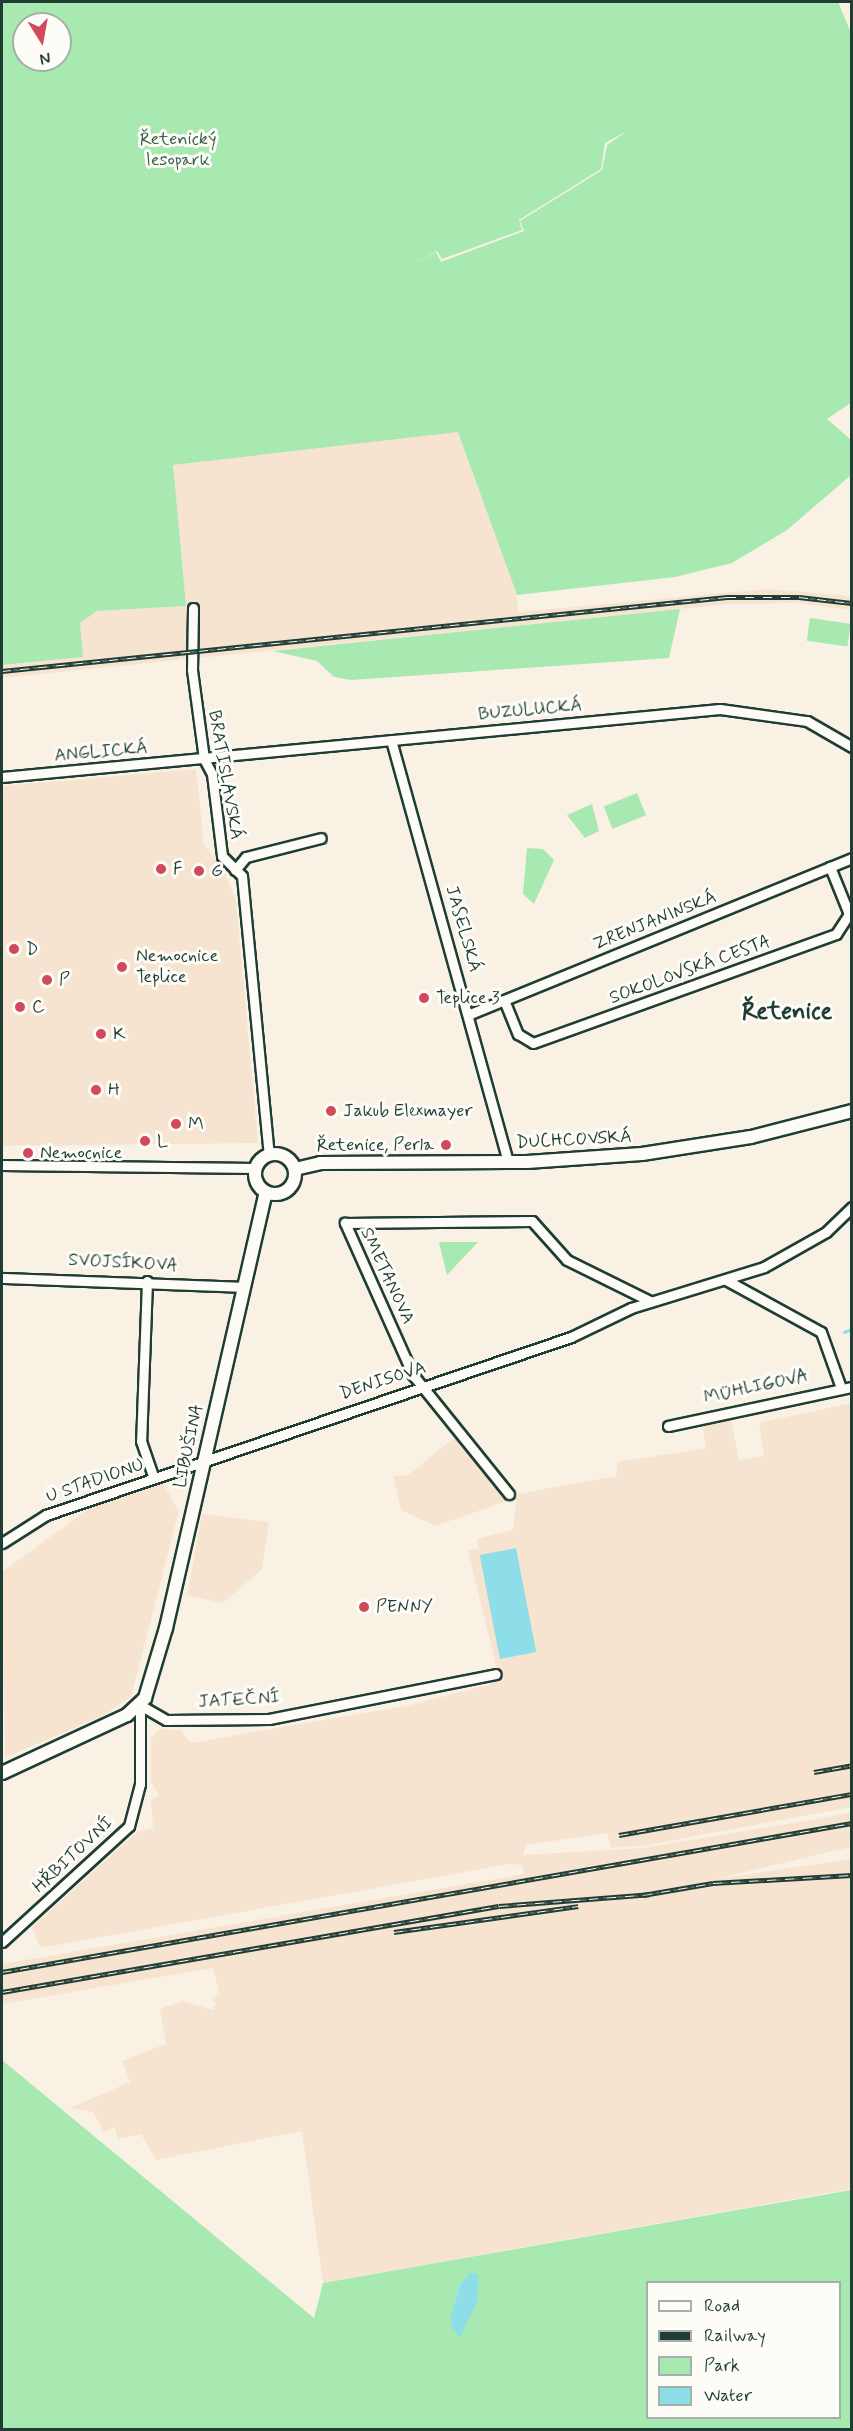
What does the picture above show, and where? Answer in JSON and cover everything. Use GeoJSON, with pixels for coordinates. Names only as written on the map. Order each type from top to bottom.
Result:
{"type":"FeatureCollection","features":[{"type":"Feature","properties":{"kind":"main road","name":"DUCHCOVSKÁ"},"geometry":{"type":"LineString","coordinates":[[295,1168],[320,1163],[508,1162],[676,1150],[852,1112]]}},
{"type":"Feature","properties":{"kind":"main road"},"geometry":{"type":"LineString","coordinates":[[269,1154],[282,1154],[295,1168],[289,1189],[266,1192],[255,1181],[255,1168],[269,1154]]}},
{"type":"Feature","properties":{"kind":"main road","name":"LIBUŠINA"},"geometry":{"type":"LineString","coordinates":[[140,1705],[166,1628],[242,1287],[266,1192]]}},
{"type":"Feature","properties":{"kind":"main road"},"geometry":{"type":"LineString","coordinates":[[2,1773],[140,1705]]}},
{"type":"Feature","properties":{"kind":"street","name":"BRATISLAVSKÁ"},"geometry":{"type":"LineString","coordinates":[[192,608],[192,670],[204,759],[212,774],[222,856],[242,876],[269,1154]]}},
{"type":"Feature","properties":{"kind":"street","name":"BUZULUCKÁ"},"geometry":{"type":"LineString","coordinates":[[204,759],[745,709],[807,721],[852,747]]}},
{"type":"Feature","properties":{"kind":"street","name":"JASELSKÁ"},"geometry":{"type":"LineString","coordinates":[[391,740],[470,1014],[508,1162]]}},
{"type":"Feature","properties":{"kind":"street","name":"ANGLICKÁ"},"geometry":{"type":"LineString","coordinates":[[2,777],[204,759]]}},
{"type":"Feature","properties":{"kind":"street"},"geometry":{"type":"LineString","coordinates":[[235,870],[246,857],[321,838]]}},
{"type":"Feature","properties":{"kind":"street","name":"ZRENJANINSKÁ"},"geometry":{"type":"LineString","coordinates":[[470,1014],[852,858]]}},
{"type":"Feature","properties":{"kind":"street","name":"SOKOLOVSKÁ CESTA"},"geometry":{"type":"LineString","coordinates":[[504,1000],[518,1034],[533,1043],[836,934],[849,923],[849,914],[830,867]]}},
{"type":"Feature","properties":{"kind":"street"},"geometry":{"type":"LineString","coordinates":[[2,1165],[255,1168]]}},
{"type":"Feature","properties":{"kind":"street","name":"DENISOVA"},"geometry":{"type":"LineString","coordinates":[[204,1458],[571,1337],[650,1301],[726,1280],[784,1258],[852,1208]]}},
{"type":"Feature","properties":{"kind":"street","name":"SMETANOVA"},"geometry":{"type":"LineString","coordinates":[[509,1494],[421,1386],[345,1223],[532,1221],[567,1260],[650,1301]]}},
{"type":"Feature","properties":{"kind":"street","name":"SVOJSÍKOVA"},"geometry":{"type":"LineString","coordinates":[[2,1278],[147,1281],[242,1287]]}},
{"type":"Feature","properties":{"kind":"street"},"geometry":{"type":"LineString","coordinates":[[726,1280],[816,1328],[840,1385]]}},
{"type":"Feature","properties":{"kind":"street","name":"LIBUŠINA"},"geometry":{"type":"LineString","coordinates":[[147,1281],[141,1441],[154,1478]]}},
{"type":"Feature","properties":{"kind":"street","name":"MÜHLIGOVA"},"geometry":{"type":"LineString","coordinates":[[669,1426],[840,1385],[852,1387]]}},
{"type":"Feature","properties":{"kind":"street","name":"U STADIONU"},"geometry":{"type":"LineString","coordinates":[[2,1544],[46,1515],[154,1478],[204,1458]]}},
{"type":"Feature","properties":{"kind":"street","name":"JATEČNÍ"},"geometry":{"type":"LineString","coordinates":[[140,1705],[166,1720],[269,1719],[496,1674]]}},
{"type":"Feature","properties":{"kind":"street","name":"HŘBITOVNÍ"},"geometry":{"type":"LineString","coordinates":[[2,1942],[129,1826],[140,1784],[140,1705]]}},
{"type":"Feature","properties":{"kind":"shaded area"},"geometry":{"type":"Polygon","coordinates":[[[458,431],[517,595],[518,612],[767,589],[851,596],[851,610],[798,603],[728,604],[2,678],[2,665],[83,657],[80,623],[97,611],[186,606],[172,465],[458,431]]]}},
{"type":"Feature","properties":{"kind":"shaded area","name":"Nemocnice Teplice"},"geometry":{"type":"Polygon","coordinates":[[[196,769],[204,845],[223,869],[236,900],[258,1143],[2,1146],[2,786],[196,769]]]}},
{"type":"Feature","properties":{"kind":"shaded area"},"geometry":{"type":"Polygon","coordinates":[[[851,1403],[851,1807],[648,1845],[611,1848],[607,1833],[526,1845],[523,1855],[644,1848],[851,1813],[851,1847],[716,1879],[851,1859],[851,2189],[323,2283],[302,2131],[156,2160],[141,2134],[118,2139],[115,2127],[104,2132],[93,2112],[70,2108],[130,2082],[122,2061],[166,2044],[160,2009],[182,2001],[213,2010],[216,2002],[211,2000],[219,1992],[213,1968],[2,2004],[2,1964],[524,1874],[522,1865],[510,1864],[40,1948],[32,1927],[137,1832],[153,1828],[151,1800],[159,1795],[151,1782],[151,1738],[160,1729],[181,1730],[191,1743],[410,1705],[492,1684],[497,1679],[495,1662],[468,1551],[479,1548],[477,1539],[513,1530],[517,1494],[616,1476],[618,1462],[706,1448],[701,1419],[730,1414],[739,1460],[764,1456],[759,1423],[851,1403]]]}},
{"type":"Feature","properties":{"kind":"shaded area"},"geometry":{"type":"Polygon","coordinates":[[[458,1435],[511,1500],[435,1526],[401,1510],[393,1476],[408,1475],[458,1435]]]}},
{"type":"Feature","properties":{"kind":"shaded area"},"geometry":{"type":"Polygon","coordinates":[[[161,1480],[179,1511],[131,1697],[106,1714],[5,1758],[2,1572],[99,1501],[161,1480]]]}},
{"type":"Feature","properties":{"kind":"shaded area"},"geometry":{"type":"Polygon","coordinates":[[[202,1514],[269,1522],[262,1569],[223,1603],[187,1595],[202,1514]]]}},
{"type":"Feature","properties":{"kind":"green space","name":"Řetenický lesopark"},"geometry":{"type":"Polygon","coordinates":[[[2,2],[838,2],[852,35],[852,402],[827,419],[851,440],[851,475],[787,530],[732,563],[675,577],[517,595],[458,432],[173,465],[186,606],[97,611],[80,623],[83,657],[2,665],[2,2]],[[627,131],[605,143],[601,169],[519,220],[522,230],[442,259],[437,251],[396,273],[436,252],[441,262],[524,231],[520,221],[602,170],[607,145],[627,131]]]}},
{"type":"Feature","properties":{"kind":"green space"},"geometry":{"type":"Polygon","coordinates":[[[680,609],[669,658],[351,680],[334,677],[317,661],[273,651],[680,609]]]}},
{"type":"Feature","properties":{"kind":"green space"},"geometry":{"type":"Polygon","coordinates":[[[810,618],[851,624],[847,646],[807,641],[810,618]]]}},
{"type":"Feature","properties":{"kind":"green space"},"geometry":{"type":"Polygon","coordinates":[[[637,793],[646,815],[613,829],[604,806],[637,793]]]}},
{"type":"Feature","properties":{"kind":"green space"},"geometry":{"type":"Polygon","coordinates":[[[592,804],[599,831],[585,838],[567,815],[592,804]]]}},
{"type":"Feature","properties":{"kind":"green space"},"geometry":{"type":"Polygon","coordinates":[[[527,848],[543,849],[554,860],[534,904],[523,894],[527,848]]]}},
{"type":"Feature","properties":{"kind":"green space"},"geometry":{"type":"Polygon","coordinates":[[[439,1242],[478,1242],[447,1275],[439,1242]]]}},
{"type":"Feature","properties":{"kind":"green space"},"geometry":{"type":"Polygon","coordinates":[[[2,2060],[314,2318],[323,2283],[851,2190],[851,2429],[3,2430],[2,2060]],[[478,2274],[460,2285],[451,2314],[478,2300],[478,2274]]]}},
{"type":"Feature","properties":{"kind":"water"},"geometry":{"type":"Polygon","coordinates":[[[516,1548],[536,1652],[500,1659],[480,1555],[516,1548]]]}},
{"type":"Feature","properties":{"kind":"water"},"geometry":{"type":"Polygon","coordinates":[[[470,2273],[478,2274],[478,2300],[460,2337],[452,2328],[451,2314],[460,2285],[470,2273]]]}},
{"type":"Feature","properties":{"kind":"waterway"},"geometry":{"type":"LineString","coordinates":[[844,1332],[852,1329]]}},
{"type":"Feature","properties":{"kind":"railway"},"geometry":{"type":"LineString","coordinates":[[2,671],[727,597],[799,597],[852,603]]}},
{"type":"Feature","properties":{"kind":"railway"},"geometry":{"type":"LineString","coordinates":[[814,1772],[852,1765]]}},
{"type":"Feature","properties":{"kind":"railway"},"geometry":{"type":"LineString","coordinates":[[619,1835],[852,1794]]}},
{"type":"Feature","properties":{"kind":"railway"},"geometry":{"type":"LineString","coordinates":[[2,1972],[852,1823]]}},
{"type":"Feature","properties":{"kind":"railway"},"geometry":{"type":"LineString","coordinates":[[643,1895],[713,1883],[852,1875]]}},
{"type":"Feature","properties":{"kind":"railway"},"geometry":{"type":"LineString","coordinates":[[2,1992],[499,1906],[650,1894]]}},
{"type":"Feature","properties":{"kind":"railway"},"geometry":{"type":"LineString","coordinates":[[394,1932],[578,1906]]}},
{"type":"Feature","properties":{"kind":"place","name":"F"},"geometry":{"type":"Point","coordinates":[161,869]}},
{"type":"Feature","properties":{"kind":"place","name":"G"},"geometry":{"type":"Point","coordinates":[199,871]}},
{"type":"Feature","properties":{"kind":"place","name":"D"},"geometry":{"type":"Point","coordinates":[14,949]}},
{"type":"Feature","properties":{"kind":"place","name":"Nemocnice Teplice"},"geometry":{"type":"Point","coordinates":[122,967]}},
{"type":"Feature","properties":{"kind":"place","name":"P"},"geometry":{"type":"Point","coordinates":[47,980]}},
{"type":"Feature","properties":{"kind":"place","name":"Teplice 3"},"geometry":{"type":"Point","coordinates":[424,998]}},
{"type":"Feature","properties":{"kind":"place","name":"C"},"geometry":{"type":"Point","coordinates":[20,1007]}},
{"type":"Feature","properties":{"kind":"place","name":"K"},"geometry":{"type":"Point","coordinates":[101,1034]}},
{"type":"Feature","properties":{"kind":"place","name":"H"},"geometry":{"type":"Point","coordinates":[96,1090]}},
{"type":"Feature","properties":{"kind":"place","name":"Jakub Elexmayer"},"geometry":{"type":"Point","coordinates":[331,1111]}},
{"type":"Feature","properties":{"kind":"place","name":"M"},"geometry":{"type":"Point","coordinates":[176,1124]}},
{"type":"Feature","properties":{"kind":"place","name":"L"},"geometry":{"type":"Point","coordinates":[145,1141]}},
{"type":"Feature","properties":{"kind":"place","name":"Řetenice, Perla"},"geometry":{"type":"Point","coordinates":[446,1145]}},
{"type":"Feature","properties":{"kind":"place","name":"Nemocnice"},"geometry":{"type":"Point","coordinates":[28,1153]}},
{"type":"Feature","properties":{"kind":"place","name":"PENNY"},"geometry":{"type":"Point","coordinates":[364,1607]}},
{"type":"Feature","properties":{"kind":"district","name":"Řetenice"},"geometry":{"type":"Point","coordinates":[787,1012]}}]}
